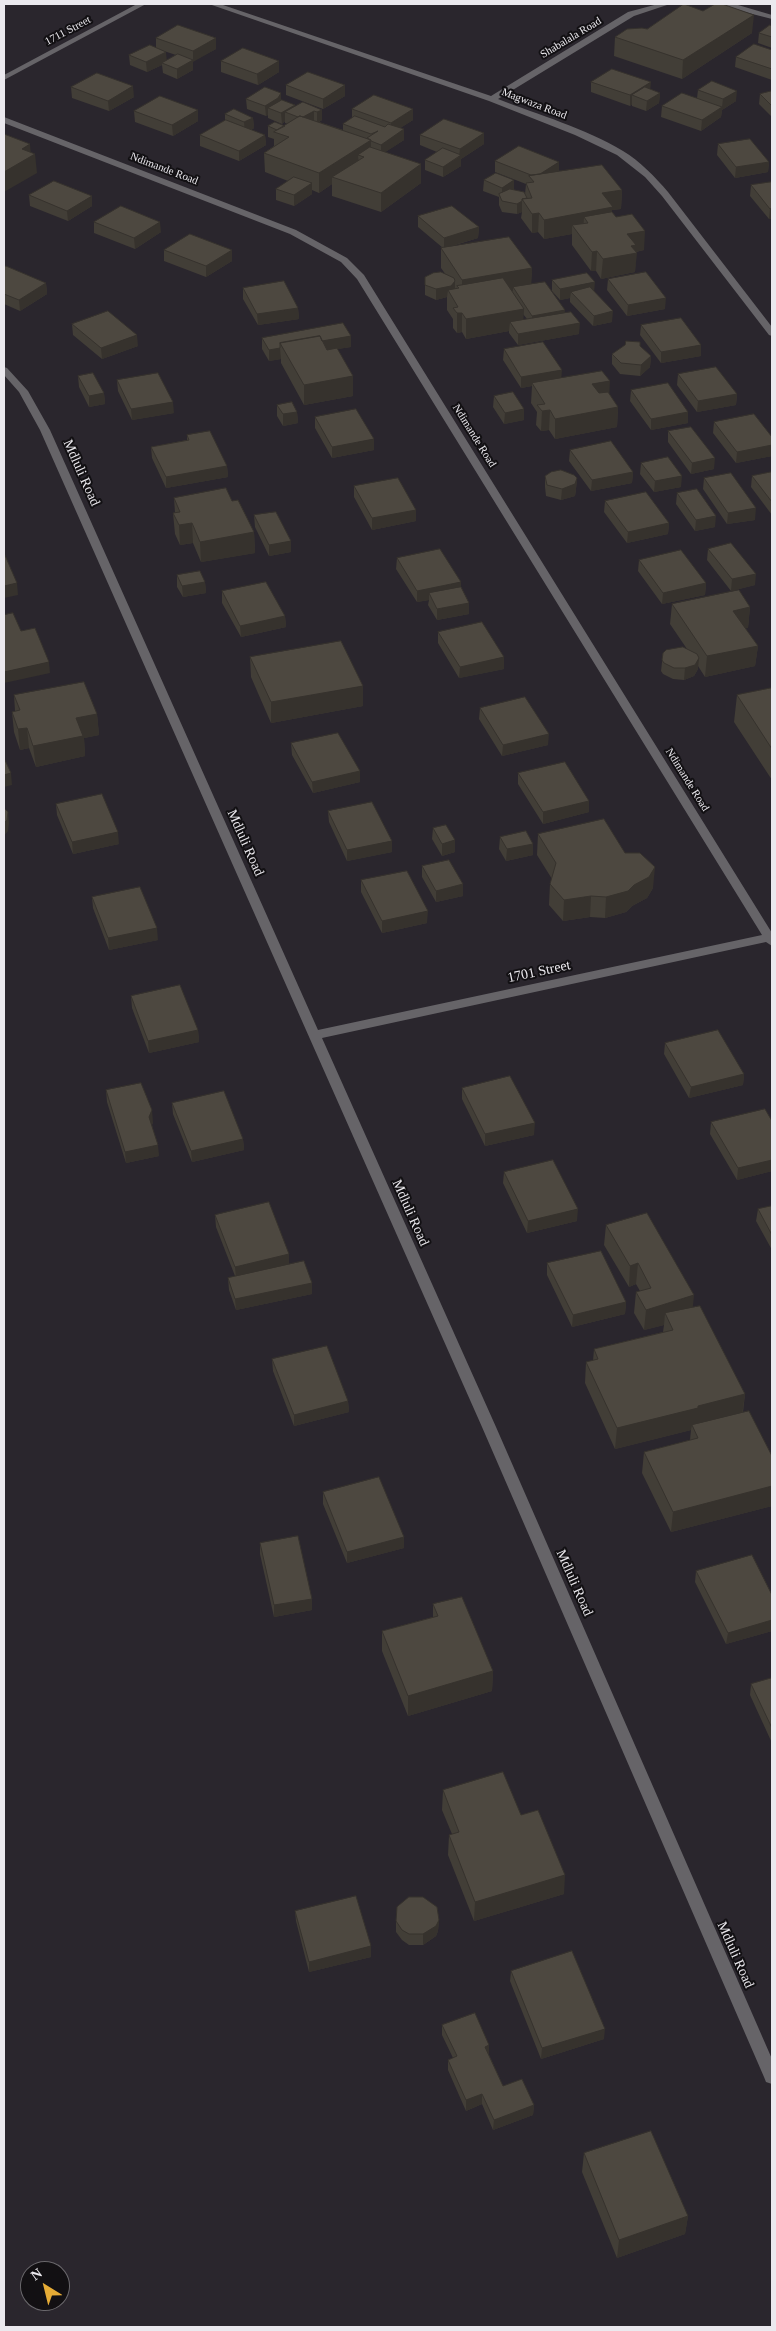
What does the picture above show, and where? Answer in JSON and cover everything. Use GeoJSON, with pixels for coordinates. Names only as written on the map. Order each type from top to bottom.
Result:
{"type":"FeatureCollection","features":[{"type":"Feature","properties":{"kind":"street","name":"1711 Street"},"geometry":{"type":"LineString","coordinates":[[4,78],[142,4]]}},
{"type":"Feature","properties":{"kind":"street","name":"Magwaza Road"},"geometry":{"type":"LineString","coordinates":[[214,4],[492,99],[578,133],[620,153],[648,175],[772,333]]}},
{"type":"Feature","properties":{"kind":"street","name":"Shabalala Road"},"geometry":{"type":"LineString","coordinates":[[492,99],[631,14],[666,4]]}},
{"type":"Feature","properties":{"kind":"street"},"geometry":{"type":"LineString","coordinates":[[717,4],[738,7],[772,17]]}},
{"type":"Feature","properties":{"kind":"street","name":"Ndimande Road"},"geometry":{"type":"LineString","coordinates":[[4,120],[293,232],[344,260],[361,277],[771,939]]}},
{"type":"Feature","properties":{"kind":"street","name":"Mdluli Road"},"geometry":{"type":"LineString","coordinates":[[4,370],[23,391],[45,430],[485,1418],[772,2077]]}},
{"type":"Feature","properties":{"kind":"street","name":"1701 Street"},"geometry":{"type":"LineString","coordinates":[[314,1035],[771,939]]}},
{"type":"Feature","properties":{"kind":"building"},"geometry":{"type":"Polygon","coordinates":[[[684,4],[703,11],[715,4],[722,4],[754,15],[683,60],[615,37],[627,29],[647,29],[684,4]]]}},
{"type":"Feature","properties":{"kind":"building"},"geometry":{"type":"Polygon","coordinates":[[[178,25],[216,38],[193,51],[156,38],[178,25]]]}},
{"type":"Feature","properties":{"kind":"building"},"geometry":{"type":"Polygon","coordinates":[[[770,25],[772,26],[772,37],[759,33],[770,25]]]}},
{"type":"Feature","properties":{"kind":"building"},"geometry":{"type":"Polygon","coordinates":[[[754,44],[772,50],[772,69],[736,57],[754,44]]]}},
{"type":"Feature","properties":{"kind":"building"},"geometry":{"type":"Polygon","coordinates":[[[150,45],[166,52],[146,62],[129,55],[150,45]]]}},
{"type":"Feature","properties":{"kind":"building"},"geometry":{"type":"Polygon","coordinates":[[[243,48],[279,61],[257,74],[221,61],[243,48]]]}},
{"type":"Feature","properties":{"kind":"building"},"geometry":{"type":"Polygon","coordinates":[[[178,54],[193,60],[177,69],[162,63],[178,54]]]}},
{"type":"Feature","properties":{"kind":"building"},"geometry":{"type":"Polygon","coordinates":[[[612,69],[651,82],[630,95],[591,82],[612,69]]]}},
{"type":"Feature","properties":{"kind":"building"},"geometry":{"type":"Polygon","coordinates":[[[308,72],[345,85],[323,99],[286,85],[308,72]]]}},
{"type":"Feature","properties":{"kind":"building"},"geometry":{"type":"Polygon","coordinates":[[[97,73],[133,86],[108,101],[71,87],[97,73]]]}},
{"type":"Feature","properties":{"kind":"building"},"geometry":{"type":"Polygon","coordinates":[[[712,81],[737,91],[723,99],[698,90],[712,81]]]}},
{"type":"Feature","properties":{"kind":"building"},"geometry":{"type":"Polygon","coordinates":[[[265,87],[281,93],[278,98],[265,106],[246,99],[265,87]]]}},
{"type":"Feature","properties":{"kind":"building"},"geometry":{"type":"Polygon","coordinates":[[[645,87],[660,93],[647,101],[632,95],[645,87]]]}},
{"type":"Feature","properties":{"kind":"building"},"geometry":{"type":"Polygon","coordinates":[[[772,91],[772,106],[760,94],[772,91]]]}},
{"type":"Feature","properties":{"kind":"building"},"geometry":{"type":"Polygon","coordinates":[[[682,93],[722,107],[702,120],[662,106],[682,93]]]}},
{"type":"Feature","properties":{"kind":"building"},"geometry":{"type":"Polygon","coordinates":[[[374,95],[413,109],[391,123],[352,109],[374,95]]]}},
{"type":"Feature","properties":{"kind":"building"},"geometry":{"type":"Polygon","coordinates":[[[160,96],[198,110],[172,125],[134,111],[160,96]]]}},
{"type":"Feature","properties":{"kind":"building"},"geometry":{"type":"Polygon","coordinates":[[[282,100],[295,105],[281,113],[268,108],[282,100]]]}},
{"type":"Feature","properties":{"kind":"building"},"geometry":{"type":"Polygon","coordinates":[[[303,102],[322,110],[314,111],[303,117],[285,112],[303,102]]]}},
{"type":"Feature","properties":{"kind":"building"},"geometry":{"type":"Polygon","coordinates":[[[234,109],[253,118],[244,122],[225,114],[234,109]]]}},
{"type":"Feature","properties":{"kind":"building"},"geometry":{"type":"Polygon","coordinates":[[[300,116],[371,140],[319,173],[264,153],[289,137],[274,132],[300,116]]]}},
{"type":"Feature","properties":{"kind":"building"},"geometry":{"type":"Polygon","coordinates":[[[355,116],[385,127],[388,124],[404,129],[381,145],[367,138],[378,131],[371,134],[343,124],[355,116]]]}},
{"type":"Feature","properties":{"kind":"building"},"geometry":{"type":"Polygon","coordinates":[[[444,119],[484,133],[460,149],[420,135],[444,119]]]}},
{"type":"Feature","properties":{"kind":"building"},"geometry":{"type":"Polygon","coordinates":[[[226,120],[265,135],[239,151],[200,135],[226,120]]]}},
{"type":"Feature","properties":{"kind":"building"},"geometry":{"type":"Polygon","coordinates":[[[275,122],[285,126],[277,130],[268,126],[275,122]]]}},
{"type":"Feature","properties":{"kind":"building"},"geometry":{"type":"Polygon","coordinates":[[[4,134],[30,144],[22,149],[35,154],[4,172],[4,134]]]}},
{"type":"Feature","properties":{"kind":"building"},"geometry":{"type":"Polygon","coordinates":[[[750,139],[769,162],[736,167],[718,144],[750,139]]]}},
{"type":"Feature","properties":{"kind":"building"},"geometry":{"type":"Polygon","coordinates":[[[519,146],[559,162],[540,174],[531,175],[495,161],[519,146]]]}},
{"type":"Feature","properties":{"kind":"building"},"geometry":{"type":"Polygon","coordinates":[[[370,147],[421,164],[381,193],[332,177],[364,157],[358,155],[370,147]]]}},
{"type":"Feature","properties":{"kind":"building"},"geometry":{"type":"Polygon","coordinates":[[[443,148],[461,155],[443,167],[425,160],[443,148]]]}},
{"type":"Feature","properties":{"kind":"building"},"geometry":{"type":"Polygon","coordinates":[[[602,165],[622,190],[602,193],[613,207],[544,220],[539,213],[532,214],[522,199],[532,198],[526,183],[534,182],[529,176],[602,165]]]}},
{"type":"Feature","properties":{"kind":"building"},"geometry":{"type":"Polygon","coordinates":[[[496,173],[514,180],[502,188],[484,180],[496,173]]]}},
{"type":"Feature","properties":{"kind":"building"},"geometry":{"type":"Polygon","coordinates":[[[294,177],[312,183],[294,195],[276,189],[294,177]]]}},
{"type":"Feature","properties":{"kind":"building"},"geometry":{"type":"Polygon","coordinates":[[[54,181],[92,196],[67,211],[29,195],[54,181]]]}},
{"type":"Feature","properties":{"kind":"building"},"geometry":{"type":"Polygon","coordinates":[[[772,182],[772,208],[770,209],[751,185],[772,182]]]}},
{"type":"Feature","properties":{"kind":"building"},"geometry":{"type":"Polygon","coordinates":[[[510,189],[524,192],[527,198],[522,199],[517,204],[502,201],[499,194],[510,189]]]}},
{"type":"Feature","properties":{"kind":"building"},"geometry":{"type":"Polygon","coordinates":[[[121,206],[160,222],[134,238],[94,222],[121,206]]]}},
{"type":"Feature","properties":{"kind":"building"},"geometry":{"type":"Polygon","coordinates":[[[452,206],[479,227],[444,238],[418,216],[452,206]]]}},
{"type":"Feature","properties":{"kind":"building"},"geometry":{"type":"Polygon","coordinates":[[[612,212],[616,217],[632,214],[645,231],[627,234],[636,245],[631,246],[637,253],[603,259],[597,251],[592,252],[572,225],[588,223],[584,217],[612,212]]]}},
{"type":"Feature","properties":{"kind":"building"},"geometry":{"type":"Polygon","coordinates":[[[190,234],[232,250],[206,266],[164,250],[190,234]]]}},
{"type":"Feature","properties":{"kind":"building"},"geometry":{"type":"Polygon","coordinates":[[[509,237],[532,268],[462,280],[441,248],[509,237]]]}},
{"type":"Feature","properties":{"kind":"building"},"geometry":{"type":"Polygon","coordinates":[[[6,266],[46,283],[19,300],[4,294],[4,267],[6,266]]]}},
{"type":"Feature","properties":{"kind":"building"},"geometry":{"type":"Polygon","coordinates":[[[441,272],[454,278],[455,281],[451,286],[436,289],[425,285],[425,277],[441,272]]]}},
{"type":"Feature","properties":{"kind":"building"},"geometry":{"type":"Polygon","coordinates":[[[646,272],[666,298],[628,305],[608,279],[646,272]]]}},
{"type":"Feature","properties":{"kind":"building"},"geometry":{"type":"Polygon","coordinates":[[[587,273],[595,282],[560,289],[552,280],[587,273]]]}},
{"type":"Feature","properties":{"kind":"building"},"geometry":{"type":"Polygon","coordinates":[[[503,278],[524,309],[466,319],[462,313],[457,313],[453,308],[458,307],[448,290],[459,288],[457,286],[503,278]]]}},
{"type":"Feature","properties":{"kind":"building"},"geometry":{"type":"Polygon","coordinates":[[[284,281],[298,308],[257,314],[243,288],[284,281]]]}},
{"type":"Feature","properties":{"kind":"building"},"geometry":{"type":"Polygon","coordinates":[[[545,282],[565,310],[532,316],[513,287],[545,282]]]}},
{"type":"Feature","properties":{"kind":"building"},"geometry":{"type":"Polygon","coordinates":[[[590,287],[613,311],[594,316],[571,292],[590,287]]]}},
{"type":"Feature","properties":{"kind":"building"},"geometry":{"type":"Polygon","coordinates":[[[108,311],[137,335],[101,348],[72,324],[108,311]]]}},
{"type":"Feature","properties":{"kind":"building"},"geometry":{"type":"Polygon","coordinates":[[[571,312],[580,323],[518,334],[510,322],[571,312]]]}},
{"type":"Feature","properties":{"kind":"building"},"geometry":{"type":"Polygon","coordinates":[[[681,318],[701,345],[661,352],[641,325],[681,318]]]}},
{"type":"Feature","properties":{"kind":"building"},"geometry":{"type":"Polygon","coordinates":[[[343,323],[351,336],[322,341],[320,336],[280,343],[280,348],[269,350],[262,338],[343,323]]]}},
{"type":"Feature","properties":{"kind":"building"},"geometry":{"type":"Polygon","coordinates":[[[320,336],[327,350],[337,348],[353,376],[304,385],[280,343],[320,336]]]}},
{"type":"Feature","properties":{"kind":"building"},"geometry":{"type":"Polygon","coordinates":[[[626,341],[640,342],[640,346],[651,356],[641,365],[621,363],[612,354],[625,345],[626,341]]]}},
{"type":"Feature","properties":{"kind":"building"},"geometry":{"type":"Polygon","coordinates":[[[543,342],[562,370],[521,377],[504,349],[543,342]]]}},
{"type":"Feature","properties":{"kind":"building"},"geometry":{"type":"Polygon","coordinates":[[[716,367],[737,394],[698,401],[678,374],[716,367]]]}},
{"type":"Feature","properties":{"kind":"building"},"geometry":{"type":"Polygon","coordinates":[[[602,371],[610,381],[592,384],[599,393],[608,392],[618,407],[555,419],[550,410],[542,411],[537,405],[545,404],[532,383],[602,371]]]}},
{"type":"Feature","properties":{"kind":"building"},"geometry":{"type":"Polygon","coordinates":[[[93,373],[104,393],[89,396],[78,376],[93,373]]]}},
{"type":"Feature","properties":{"kind":"building"},"geometry":{"type":"Polygon","coordinates":[[[158,373],[173,402],[131,409],[117,380],[158,373]]]}},
{"type":"Feature","properties":{"kind":"building"},"geometry":{"type":"Polygon","coordinates":[[[668,383],[688,412],[651,419],[631,390],[668,383]]]}},
{"type":"Feature","properties":{"kind":"building"},"geometry":{"type":"Polygon","coordinates":[[[513,392],[524,409],[505,413],[494,396],[513,392]]]}},
{"type":"Feature","properties":{"kind":"building"},"geometry":{"type":"Polygon","coordinates":[[[292,402],[297,412],[283,414],[277,405],[292,402]]]}},
{"type":"Feature","properties":{"kind":"building"},"geometry":{"type":"Polygon","coordinates":[[[356,409],[374,439],[332,447],[315,417],[356,409]]]}},
{"type":"Feature","properties":{"kind":"building"},"geometry":{"type":"Polygon","coordinates":[[[754,414],[772,437],[772,445],[737,452],[714,422],[754,414]]]}},
{"type":"Feature","properties":{"kind":"building"},"geometry":{"type":"Polygon","coordinates":[[[691,427],[715,458],[692,463],[668,431],[691,427]]]}},
{"type":"Feature","properties":{"kind":"building"},"geometry":{"type":"Polygon","coordinates":[[[210,431],[227,466],[166,477],[151,447],[189,440],[187,435],[210,431]]]}},
{"type":"Feature","properties":{"kind":"building"},"geometry":{"type":"Polygon","coordinates":[[[611,441],[633,472],[592,480],[570,450],[611,441]]]}},
{"type":"Feature","properties":{"kind":"building"},"geometry":{"type":"Polygon","coordinates":[[[668,457],[682,476],[655,481],[641,463],[668,457]]]}},
{"type":"Feature","properties":{"kind":"building"},"geometry":{"type":"Polygon","coordinates":[[[561,470],[577,478],[575,484],[562,489],[547,485],[545,476],[551,472],[561,470]]]}},
{"type":"Feature","properties":{"kind":"building"},"geometry":{"type":"Polygon","coordinates":[[[772,472],[772,502],[752,476],[772,472]]]}},
{"type":"Feature","properties":{"kind":"building"},"geometry":{"type":"Polygon","coordinates":[[[731,473],[756,508],[728,513],[704,478],[731,473]]]}},
{"type":"Feature","properties":{"kind":"building"},"geometry":{"type":"Polygon","coordinates":[[[398,478],[416,510],[372,518],[354,486],[398,478]]]}},
{"type":"Feature","properties":{"kind":"building"},"geometry":{"type":"Polygon","coordinates":[[[226,488],[232,501],[238,500],[254,532],[200,542],[192,523],[179,525],[173,513],[180,512],[174,498],[226,488]]]}},
{"type":"Feature","properties":{"kind":"building"},"geometry":{"type":"Polygon","coordinates":[[[697,489],[716,516],[696,520],[677,493],[697,489]]]}},
{"type":"Feature","properties":{"kind":"building"},"geometry":{"type":"Polygon","coordinates":[[[646,492],[669,523],[628,532],[605,501],[646,492]]]}},
{"type":"Feature","properties":{"kind":"building"},"geometry":{"type":"Polygon","coordinates":[[[276,512],[291,541],[269,545],[254,515],[276,512]]]}},
{"type":"Feature","properties":{"kind":"building"},"geometry":{"type":"Polygon","coordinates":[[[731,543],[756,574],[732,579],[708,549],[731,543]]]}},
{"type":"Feature","properties":{"kind":"building"},"geometry":{"type":"Polygon","coordinates":[[[440,549],[461,582],[417,591],[397,558],[440,549]]]}},
{"type":"Feature","properties":{"kind":"building"},"geometry":{"type":"Polygon","coordinates":[[[681,550],[706,583],[663,593],[639,560],[681,550]]]}},
{"type":"Feature","properties":{"kind":"building"},"geometry":{"type":"Polygon","coordinates":[[[4,553],[17,583],[4,586],[4,553]]]}},
{"type":"Feature","properties":{"kind":"building"},"geometry":{"type":"Polygon","coordinates":[[[200,571],[205,582],[182,586],[177,575],[200,571]]]}},
{"type":"Feature","properties":{"kind":"building"},"geometry":{"type":"Polygon","coordinates":[[[266,582],[285,616],[240,626],[222,591],[266,582]]]}},
{"type":"Feature","properties":{"kind":"building"},"geometry":{"type":"Polygon","coordinates":[[[461,587],[469,603],[437,609],[429,593],[461,587]]]}},
{"type":"Feature","properties":{"kind":"building"},"geometry":{"type":"Polygon","coordinates":[[[739,590],[750,607],[733,611],[758,646],[707,656],[672,604],[739,590]]]}},
{"type":"Feature","properties":{"kind":"building"},"geometry":{"type":"Polygon","coordinates":[[[13,613],[21,631],[35,628],[49,662],[4,672],[4,615],[13,613]]]}},
{"type":"Feature","properties":{"kind":"building"},"geometry":{"type":"Polygon","coordinates":[[[482,622],[504,657],[460,667],[438,632],[482,622]]]}},
{"type":"Feature","properties":{"kind":"building"},"geometry":{"type":"Polygon","coordinates":[[[341,641],[363,686],[271,702],[250,657],[341,641]]]}},
{"type":"Feature","properties":{"kind":"building"},"geometry":{"type":"Polygon","coordinates":[[[683,647],[697,654],[699,658],[695,665],[685,668],[674,668],[664,663],[662,660],[663,653],[666,650],[683,647]]]}},
{"type":"Feature","properties":{"kind":"building"},"geometry":{"type":"Polygon","coordinates":[[[84,682],[97,714],[76,718],[83,736],[33,746],[27,728],[18,729],[12,712],[20,710],[14,695],[84,682]]]}},
{"type":"Feature","properties":{"kind":"building"},"geometry":{"type":"Polygon","coordinates":[[[772,688],[772,749],[737,695],[772,688]]]}},
{"type":"Feature","properties":{"kind":"building"},"geometry":{"type":"Polygon","coordinates":[[[525,697],[549,734],[503,745],[480,708],[525,697]]]}},
{"type":"Feature","properties":{"kind":"building"},"geometry":{"type":"Polygon","coordinates":[[[338,733],[360,771],[312,782],[291,743],[338,733]]]}},
{"type":"Feature","properties":{"kind":"building"},"geometry":{"type":"Polygon","coordinates":[[[4,758],[11,773],[4,775],[4,758]]]}},
{"type":"Feature","properties":{"kind":"building"},"geometry":{"type":"Polygon","coordinates":[[[565,762],[589,801],[543,812],[518,773],[565,762]]]}},
{"type":"Feature","properties":{"kind":"building"},"geometry":{"type":"Polygon","coordinates":[[[102,794],[118,832],[72,842],[56,804],[102,794]]]}},
{"type":"Feature","properties":{"kind":"building"},"geometry":{"type":"Polygon","coordinates":[[[372,802],[392,841],[347,850],[328,811],[372,802]]]}},
{"type":"Feature","properties":{"kind":"building"},"geometry":{"type":"Polygon","coordinates":[[[4,808],[8,812],[7,820],[4,823],[4,808]]]}},
{"type":"Feature","properties":{"kind":"building"},"geometry":{"type":"Polygon","coordinates":[[[604,819],[625,853],[640,853],[655,867],[649,877],[634,885],[628,891],[606,897],[591,896],[564,900],[550,884],[556,863],[538,834],[604,819]]]}},
{"type":"Feature","properties":{"kind":"building"},"geometry":{"type":"Polygon","coordinates":[[[446,825],[455,840],[442,844],[433,828],[446,825]]]}},
{"type":"Feature","properties":{"kind":"building"},"geometry":{"type":"Polygon","coordinates":[[[526,831],[533,844],[507,849],[500,837],[526,831]]]}},
{"type":"Feature","properties":{"kind":"building"},"geometry":{"type":"Polygon","coordinates":[[[449,860],[463,884],[436,891],[422,866],[449,860]]]}},
{"type":"Feature","properties":{"kind":"building"},"geometry":{"type":"Polygon","coordinates":[[[407,871],[428,911],[382,921],[361,880],[407,871]]]}},
{"type":"Feature","properties":{"kind":"building"},"geometry":{"type":"Polygon","coordinates":[[[140,887],[157,928],[108,938],[92,897],[140,887]]]}},
{"type":"Feature","properties":{"kind":"building"},"geometry":{"type":"Polygon","coordinates":[[[180,985],[198,1030],[148,1041],[131,996],[180,985]]]}},
{"type":"Feature","properties":{"kind":"building"},"geometry":{"type":"Polygon","coordinates":[[[718,1030],[744,1074],[691,1087],[665,1043],[718,1030]]]}},
{"type":"Feature","properties":{"kind":"building"},"geometry":{"type":"Polygon","coordinates":[[[510,1076],[535,1123],[485,1134],[462,1088],[510,1076]]]}},
{"type":"Feature","properties":{"kind":"building"},"geometry":{"type":"Polygon","coordinates":[[[141,1083],[152,1110],[149,1117],[158,1145],[125,1152],[106,1090],[141,1083]]]}},
{"type":"Feature","properties":{"kind":"building"},"geometry":{"type":"Polygon","coordinates":[[[224,1091],[243,1139],[191,1151],[172,1103],[224,1091]]]}},
{"type":"Feature","properties":{"kind":"building"},"geometry":{"type":"Polygon","coordinates":[[[765,1109],[772,1121],[772,1160],[738,1168],[711,1122],[765,1109]]]}},
{"type":"Feature","properties":{"kind":"building"},"geometry":{"type":"Polygon","coordinates":[[[553,1160],[578,1209],[528,1221],[504,1172],[553,1160]]]}},
{"type":"Feature","properties":{"kind":"building"},"geometry":{"type":"Polygon","coordinates":[[[269,1202],[289,1254],[235,1267],[215,1215],[269,1202]]]}},
{"type":"Feature","properties":{"kind":"building"},"geometry":{"type":"Polygon","coordinates":[[[772,1206],[772,1235],[758,1209],[772,1206]]]}},
{"type":"Feature","properties":{"kind":"building"},"geometry":{"type":"Polygon","coordinates":[[[647,1213],[694,1295],[646,1310],[636,1292],[651,1288],[638,1263],[630,1266],[606,1225],[647,1213]]]}},
{"type":"Feature","properties":{"kind":"building"},"geometry":{"type":"Polygon","coordinates":[[[601,1251],[626,1302],[573,1315],[547,1263],[601,1251]]]}},
{"type":"Feature","properties":{"kind":"building"},"geometry":{"type":"Polygon","coordinates":[[[304,1261],[312,1283],[235,1299],[228,1278],[304,1261]]]}},
{"type":"Feature","properties":{"kind":"building"},"geometry":{"type":"Polygon","coordinates":[[[700,1306],[745,1394],[617,1428],[586,1362],[598,1359],[594,1349],[673,1330],[665,1313],[700,1306]]]}},
{"type":"Feature","properties":{"kind":"building"},"geometry":{"type":"Polygon","coordinates":[[[327,1346],[348,1401],[294,1415],[272,1359],[327,1346]]]}},
{"type":"Feature","properties":{"kind":"building"},"geometry":{"type":"Polygon","coordinates":[[[749,1411],[772,1456],[772,1486],[673,1512],[644,1452],[698,1438],[692,1425],[749,1411]]]}},
{"type":"Feature","properties":{"kind":"building"},"geometry":{"type":"Polygon","coordinates":[[[379,1477],[404,1537],[347,1552],[323,1492],[379,1477]]]}},
{"type":"Feature","properties":{"kind":"building"},"geometry":{"type":"Polygon","coordinates":[[[298,1536],[312,1599],[274,1605],[260,1543],[298,1536]]]}},
{"type":"Feature","properties":{"kind":"building"},"geometry":{"type":"Polygon","coordinates":[[[752,1555],[772,1595],[772,1620],[728,1633],[696,1571],[752,1555]]]}},
{"type":"Feature","properties":{"kind":"building"},"geometry":{"type":"Polygon","coordinates":[[[462,1597],[493,1671],[408,1696],[382,1631],[438,1616],[433,1604],[462,1597]]]}},
{"type":"Feature","properties":{"kind":"building"},"geometry":{"type":"Polygon","coordinates":[[[772,1678],[772,1728],[751,1684],[772,1678]]]}},
{"type":"Feature","properties":{"kind":"building"},"geometry":{"type":"Polygon","coordinates":[[[503,1772],[521,1815],[538,1810],[565,1875],[475,1902],[449,1835],[459,1832],[443,1790],[503,1772]]]}},
{"type":"Feature","properties":{"kind":"building"},"geometry":{"type":"Polygon","coordinates":[[[356,1896],[371,1946],[309,1962],[295,1911],[356,1896]]]}},
{"type":"Feature","properties":{"kind":"building"},"geometry":{"type":"Polygon","coordinates":[[[409,1897],[423,1897],[437,1907],[439,1920],[436,1926],[423,1934],[409,1934],[402,1930],[396,1921],[397,1907],[409,1897]]]}},
{"type":"Feature","properties":{"kind":"building"},"geometry":{"type":"Polygon","coordinates":[[[572,1951],[605,2029],[542,2048],[511,1971],[572,1951]]]}},
{"type":"Feature","properties":{"kind":"building"},"geometry":{"type":"Polygon","coordinates":[[[475,2013],[489,2045],[485,2047],[503,2086],[522,2079],[534,2105],[494,2120],[482,2094],[466,2100],[448,2060],[457,2056],[442,2025],[475,2013]]]}},
{"type":"Feature","properties":{"kind":"building"},"geometry":{"type":"Polygon","coordinates":[[[651,2131],[688,2216],[619,2240],[584,2153],[651,2131]]]}}]}
